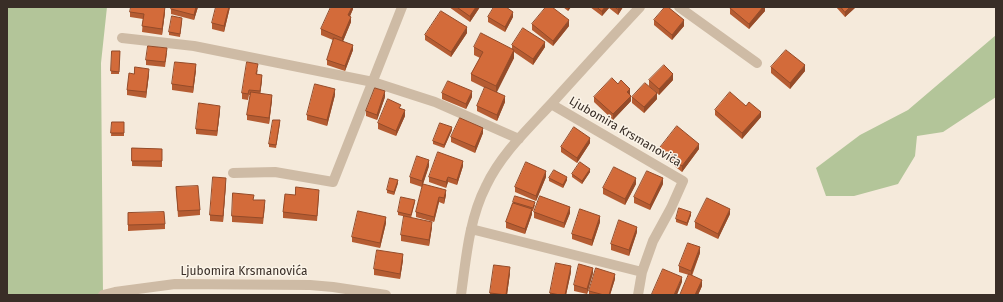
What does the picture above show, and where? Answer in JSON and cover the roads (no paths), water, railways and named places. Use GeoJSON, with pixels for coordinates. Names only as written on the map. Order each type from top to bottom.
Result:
{"type":"FeatureCollection","features":[{"type":"Feature","properties":{"kind":"street"},"geometry":{"type":"LineString","coordinates":[[233,173],[276,172],[333,182],[402,7]]}},
{"type":"Feature","properties":{"kind":"street","name":"Ljubomira Krsmanovića"},"geometry":{"type":"LineString","coordinates":[[461,295],[471,229],[477,207],[485,186],[500,161],[640,7]]}},
{"type":"Feature","properties":{"kind":"street"},"geometry":{"type":"LineString","coordinates":[[679,7],[757,64]]}},
{"type":"Feature","properties":{"kind":"street"},"geometry":{"type":"LineString","coordinates":[[122,38],[194,46],[372,82],[435,102],[519,139]]}},
{"type":"Feature","properties":{"kind":"street","name":"Ljubomira Krsmanovića"},"geometry":{"type":"LineString","coordinates":[[551,104],[683,181],[671,208],[653,241],[642,272],[638,295]]}},
{"type":"Feature","properties":{"kind":"street"},"geometry":{"type":"LineString","coordinates":[[471,229],[642,272]]}},
{"type":"Feature","properties":{"kind":"street","name":"Ljubomira Krsmanovića"},"geometry":{"type":"LineString","coordinates":[[103,295],[175,284],[310,285],[386,295]]}}]}
